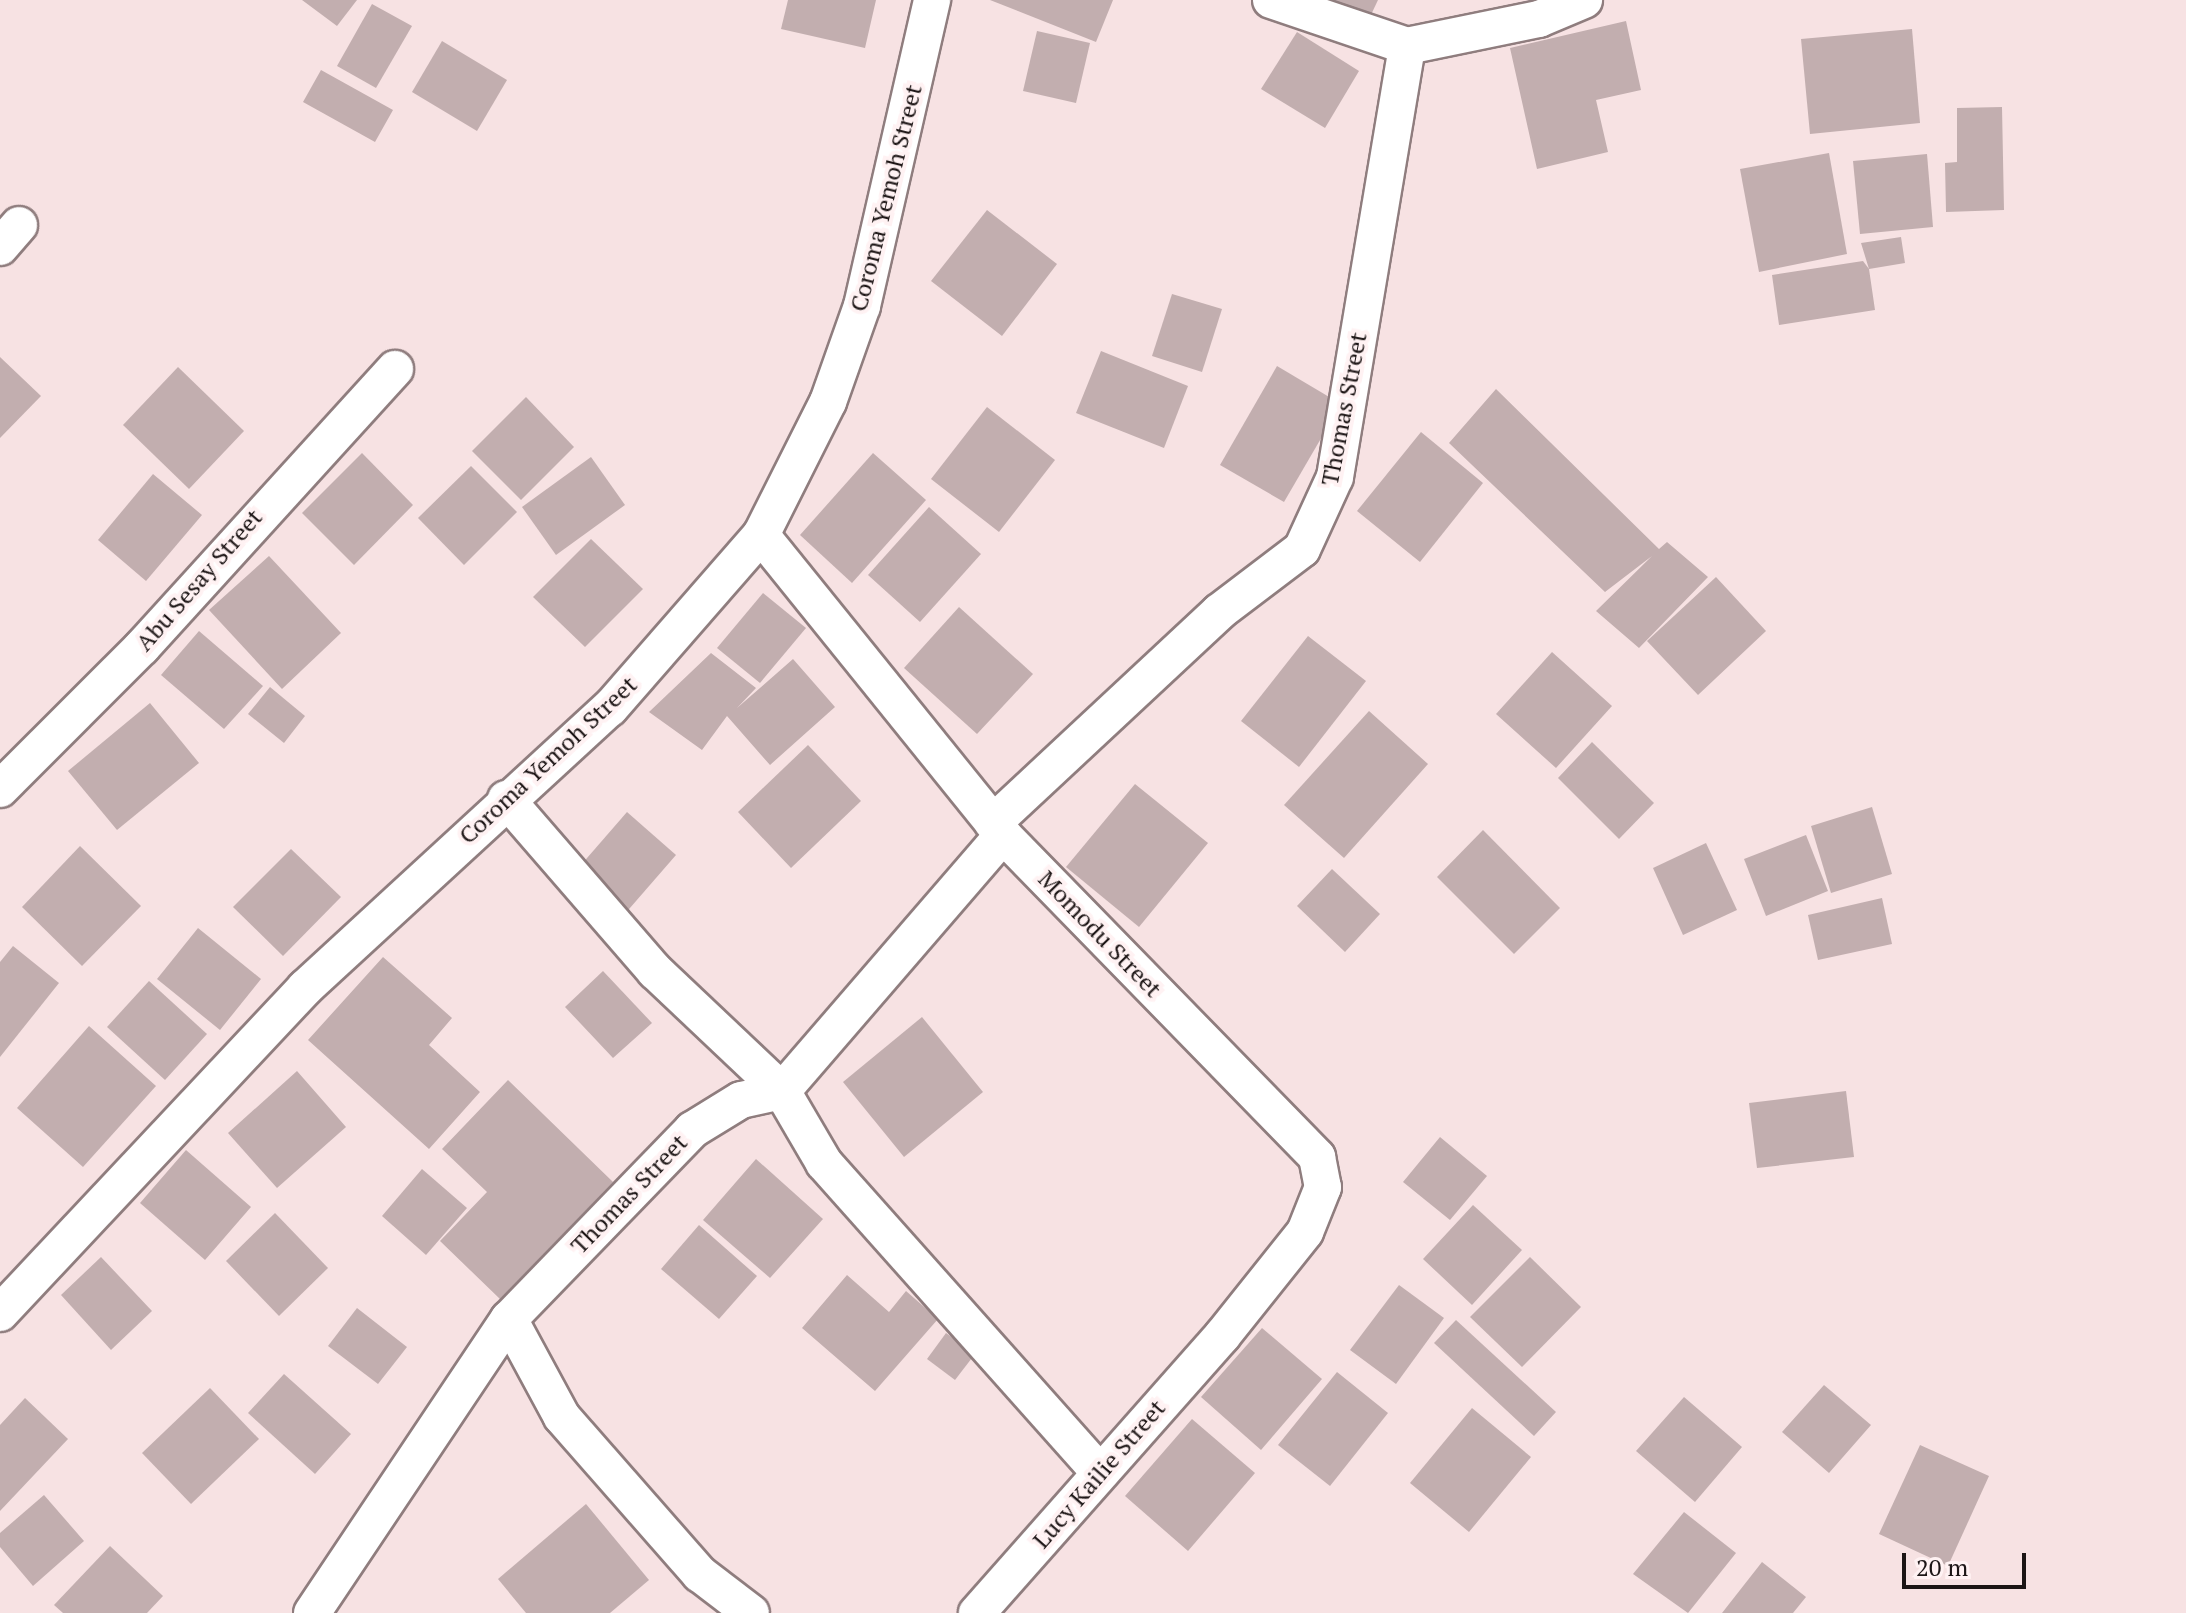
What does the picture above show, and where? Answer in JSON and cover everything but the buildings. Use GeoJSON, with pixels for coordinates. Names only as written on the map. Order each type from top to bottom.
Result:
{"type":"FeatureCollection","features":[{"type":"Feature","properties":{"kind":"street","name":"Coroma Yemoh Street"},"geometry":{"type":"LineString","coordinates":[[0,1313],[305,988],[506,799],[610,708],[761,535],[828,402],[862,306],[932,0]]}},
{"type":"Feature","properties":{"kind":"street"},"geometry":{"type":"LineString","coordinates":[[1271,0],[1407,46],[1539,19],[1584,0]]}},
{"type":"Feature","properties":{"kind":"street","name":"Thomas Street"},"geometry":{"type":"LineString","coordinates":[[312,1613],[509,1319],[692,1130],[741,1100],[782,1091],[998,829],[1219,612],[1302,549],[1335,477],[1407,46]]}},
{"type":"Feature","properties":{"kind":"street","name":"Abu Sesay Street"},"geometry":{"type":"LineString","coordinates":[[0,789],[142,647],[395,369]]}},
{"type":"Feature","properties":{"kind":"street","name":"Momodu Street"},"geometry":{"type":"LineString","coordinates":[[761,535],[998,829],[1317,1157],[1323,1187],[1305,1232],[1222,1336]]}},
{"type":"Feature","properties":{"kind":"street"},"geometry":{"type":"LineString","coordinates":[[506,799],[655,971],[782,1091],[824,1163],[1100,1473]]}},
{"type":"Feature","properties":{"kind":"street"},"geometry":{"type":"LineString","coordinates":[[509,1319],[562,1417],[700,1574],[751,1613]]}},
{"type":"Feature","properties":{"kind":"street","name":"Lucy Kailie Street"},"geometry":{"type":"LineString","coordinates":[[977,1613],[1222,1336]]}}]}
